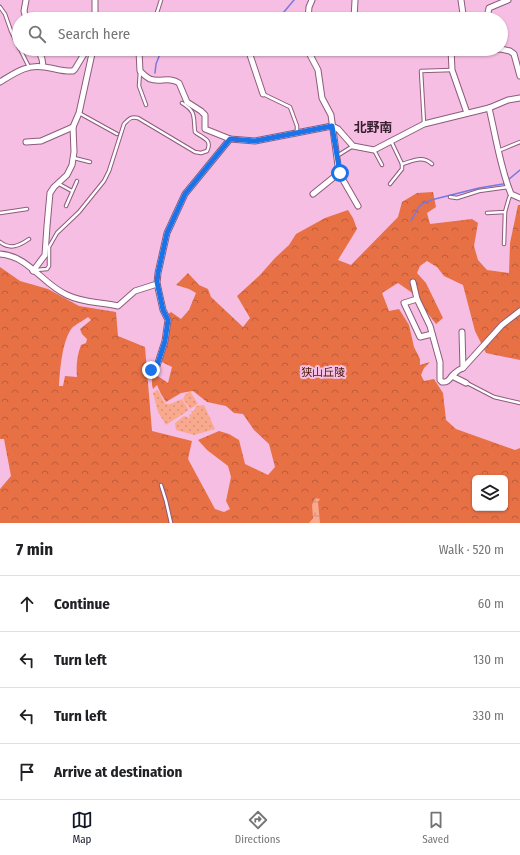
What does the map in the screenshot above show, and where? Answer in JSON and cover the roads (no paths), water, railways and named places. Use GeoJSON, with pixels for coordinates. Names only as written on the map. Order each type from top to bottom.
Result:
{"type":"FeatureCollection","features":[{"type":"Feature","properties":{"kind":"street"},"geometry":{"type":"LineString","coordinates":[[24,12],[26,0]]}},
{"type":"Feature","properties":{"kind":"street"},"geometry":{"type":"LineString","coordinates":[[95,0],[95,12]]}},
{"type":"Feature","properties":{"kind":"street"},"geometry":{"type":"LineString","coordinates":[[309,12],[312,0]]}},
{"type":"Feature","properties":{"kind":"street"},"geometry":{"type":"LineString","coordinates":[[354,12],[355,0]]}},
{"type":"Feature","properties":{"kind":"street"},"geometry":{"type":"LineString","coordinates":[[461,0],[462,12]]}},
{"type":"Feature","properties":{"kind":"street"},"geometry":{"type":"LineString","coordinates":[[488,12],[489,8],[508,0]]}},
{"type":"Feature","properties":{"kind":"street"},"geometry":{"type":"LineString","coordinates":[[517,53],[520,76]]}},
{"type":"Feature","properties":{"kind":"street"},"geometry":{"type":"LineString","coordinates":[[41,56],[43,66]]}},
{"type":"Feature","properties":{"kind":"street"},"geometry":{"type":"LineString","coordinates":[[0,82],[23,68],[28,67],[43,66],[72,71],[75,69],[83,56]]}},
{"type":"Feature","properties":{"kind":"street"},"geometry":{"type":"LineString","coordinates":[[33,270],[45,255],[50,193],[54,186],[58,184],[67,174],[74,158],[72,127],[79,113],[91,56]]}},
{"type":"Feature","properties":{"kind":"street"},"geometry":{"type":"LineString","coordinates":[[140,56],[140,71],[150,79],[157,81],[170,79],[179,83],[187,102],[205,115],[205,129],[230,139],[255,141],[332,126],[338,129],[353,146],[374,150],[424,124],[467,112],[489,108],[508,100],[520,98]]}},
{"type":"Feature","properties":{"kind":"street"},"geometry":{"type":"LineString","coordinates":[[250,56],[263,94]]}},
{"type":"Feature","properties":{"kind":"street"},"geometry":{"type":"LineString","coordinates":[[311,56],[318,70],[322,98],[331,115],[340,173],[358,206]]}},
{"type":"Feature","properties":{"kind":"street"},"geometry":{"type":"LineString","coordinates":[[451,56],[452,70],[467,112]]}},
{"type":"Feature","properties":{"kind":"street"},"geometry":{"type":"LineString","coordinates":[[489,108],[498,151],[507,183],[512,194],[520,198]]}},
{"type":"Feature","properties":{"kind":"street"},"geometry":{"type":"LineString","coordinates":[[26,142],[41,141],[72,127]]}},
{"type":"Feature","properties":{"kind":"street"},"geometry":{"type":"LineString","coordinates":[[151,370],[156,369],[165,341],[168,320],[163,310],[157,284],[167,233],[185,194],[230,139]]}},
{"type":"Feature","properties":{"kind":"street"},"geometry":{"type":"LineString","coordinates":[[313,194],[340,173]]}},
{"type":"Feature","properties":{"kind":"street"},"geometry":{"type":"LineString","coordinates":[[0,254],[18,258],[27,264],[51,286],[68,296],[79,300],[118,306],[135,290],[157,284]]}},
{"type":"Feature","properties":{"kind":"street"},"geometry":{"type":"LineString","coordinates":[[413,282],[417,300],[430,326],[440,362],[440,380],[442,382],[445,382],[463,368],[502,325],[520,311]]}},
{"type":"Feature","properties":{"kind":"street"},"geometry":{"type":"LineString","coordinates":[[417,300],[404,303],[420,337],[432,334]]}},
{"type":"Feature","properties":{"kind":"street"},"geometry":{"type":"LineString","coordinates":[[462,332],[463,368]]}},
{"type":"Feature","properties":{"kind":"street"},"geometry":{"type":"LineString","coordinates":[[452,376],[466,383]]}},
{"type":"Feature","properties":{"kind":"lane"},"geometry":{"type":"LineString","coordinates":[[157,12],[161,0]]}},
{"type":"Feature","properties":{"kind":"lane"},"geometry":{"type":"LineString","coordinates":[[0,7],[5,14],[12,33]]}},
{"type":"Feature","properties":{"kind":"lane"},"geometry":{"type":"LineString","coordinates":[[23,56],[28,67]]}},
{"type":"Feature","properties":{"kind":"lane"},"geometry":{"type":"LineString","coordinates":[[424,124],[421,71],[452,70]]}},
{"type":"Feature","properties":{"kind":"lane"},"geometry":{"type":"LineString","coordinates":[[140,71],[138,86],[146,104]]}},
{"type":"Feature","properties":{"kind":"lane"},"geometry":{"type":"LineString","coordinates":[[263,94],[290,107],[297,126],[297,133]]}},
{"type":"Feature","properties":{"kind":"lane"},"geometry":{"type":"LineString","coordinates":[[33,270],[47,268],[49,266],[49,246],[57,233],[79,212],[104,181],[109,171],[124,124],[128,119],[134,117],[138,118],[195,152],[202,153],[207,151],[210,146],[207,139],[195,132],[195,118],[188,106],[182,103]]}},
{"type":"Feature","properties":{"kind":"lane"},"geometry":{"type":"LineString","coordinates":[[79,113],[117,134]]}},
{"type":"Feature","properties":{"kind":"lane"},"geometry":{"type":"LineString","coordinates":[[390,184],[402,169],[402,164],[391,141]]}},
{"type":"Feature","properties":{"kind":"lane"},"geometry":{"type":"LineString","coordinates":[[498,151],[520,142]]}},
{"type":"Feature","properties":{"kind":"lane"},"geometry":{"type":"LineString","coordinates":[[337,156],[353,146]]}},
{"type":"Feature","properties":{"kind":"lane"},"geometry":{"type":"LineString","coordinates":[[374,150],[382,165]]}},
{"type":"Feature","properties":{"kind":"lane"},"geometry":{"type":"LineString","coordinates":[[74,158],[90,162]]}},
{"type":"Feature","properties":{"kind":"lane"},"geometry":{"type":"LineString","coordinates":[[402,164],[420,158],[432,164]]}},
{"type":"Feature","properties":{"kind":"lane"},"geometry":{"type":"LineString","coordinates":[[66,206],[77,181]]}},
{"type":"Feature","properties":{"kind":"lane"},"geometry":{"type":"LineString","coordinates":[[450,197],[457,198],[507,183]]}},
{"type":"Feature","properties":{"kind":"lane"},"geometry":{"type":"LineString","coordinates":[[58,184],[72,191]]}},
{"type":"Feature","properties":{"kind":"lane"},"geometry":{"type":"LineString","coordinates":[[504,244],[505,212],[509,198],[512,194]]}},
{"type":"Feature","properties":{"kind":"lane"},"geometry":{"type":"LineString","coordinates":[[0,213],[27,209]]}},
{"type":"Feature","properties":{"kind":"lane"},"geometry":{"type":"LineString","coordinates":[[487,213],[505,212]]}},
{"type":"Feature","properties":{"kind":"lane"},"geometry":{"type":"LineString","coordinates":[[0,242],[5,246],[12,247],[20,245],[28,239]]}},
{"type":"Feature","properties":{"kind":"lane"},"geometry":{"type":"LineString","coordinates":[[466,383],[494,397],[520,403]]}},
{"type":"Feature","properties":{"kind":"lane"},"geometry":{"type":"LineString","coordinates":[[161,485],[171,523]]}},
{"type":"Feature","properties":{"kind":"waterway"},"geometry":{"type":"LineString","coordinates":[[284,12],[294,0]]}},
{"type":"Feature","properties":{"kind":"waterway"},"geometry":{"type":"LineString","coordinates":[[155,73],[159,56]]}},
{"type":"Feature","properties":{"kind":"waterway"},"geometry":{"type":"LineString","coordinates":[[508,180],[520,170]]}},
{"type":"Feature","properties":{"kind":"waterway"},"geometry":{"type":"LineString","coordinates":[[411,221],[418,208],[422,204],[431,200],[505,183]]}},
{"type":"Feature","properties":{"kind":"district","name":"北野南"},"geometry":{"type":"Point","coordinates":[373,127]}},
{"type":"Feature","properties":{"kind":"park label","name":"狭山丘陵"},"geometry":{"type":"Point","coordinates":[323,372]}}]}
